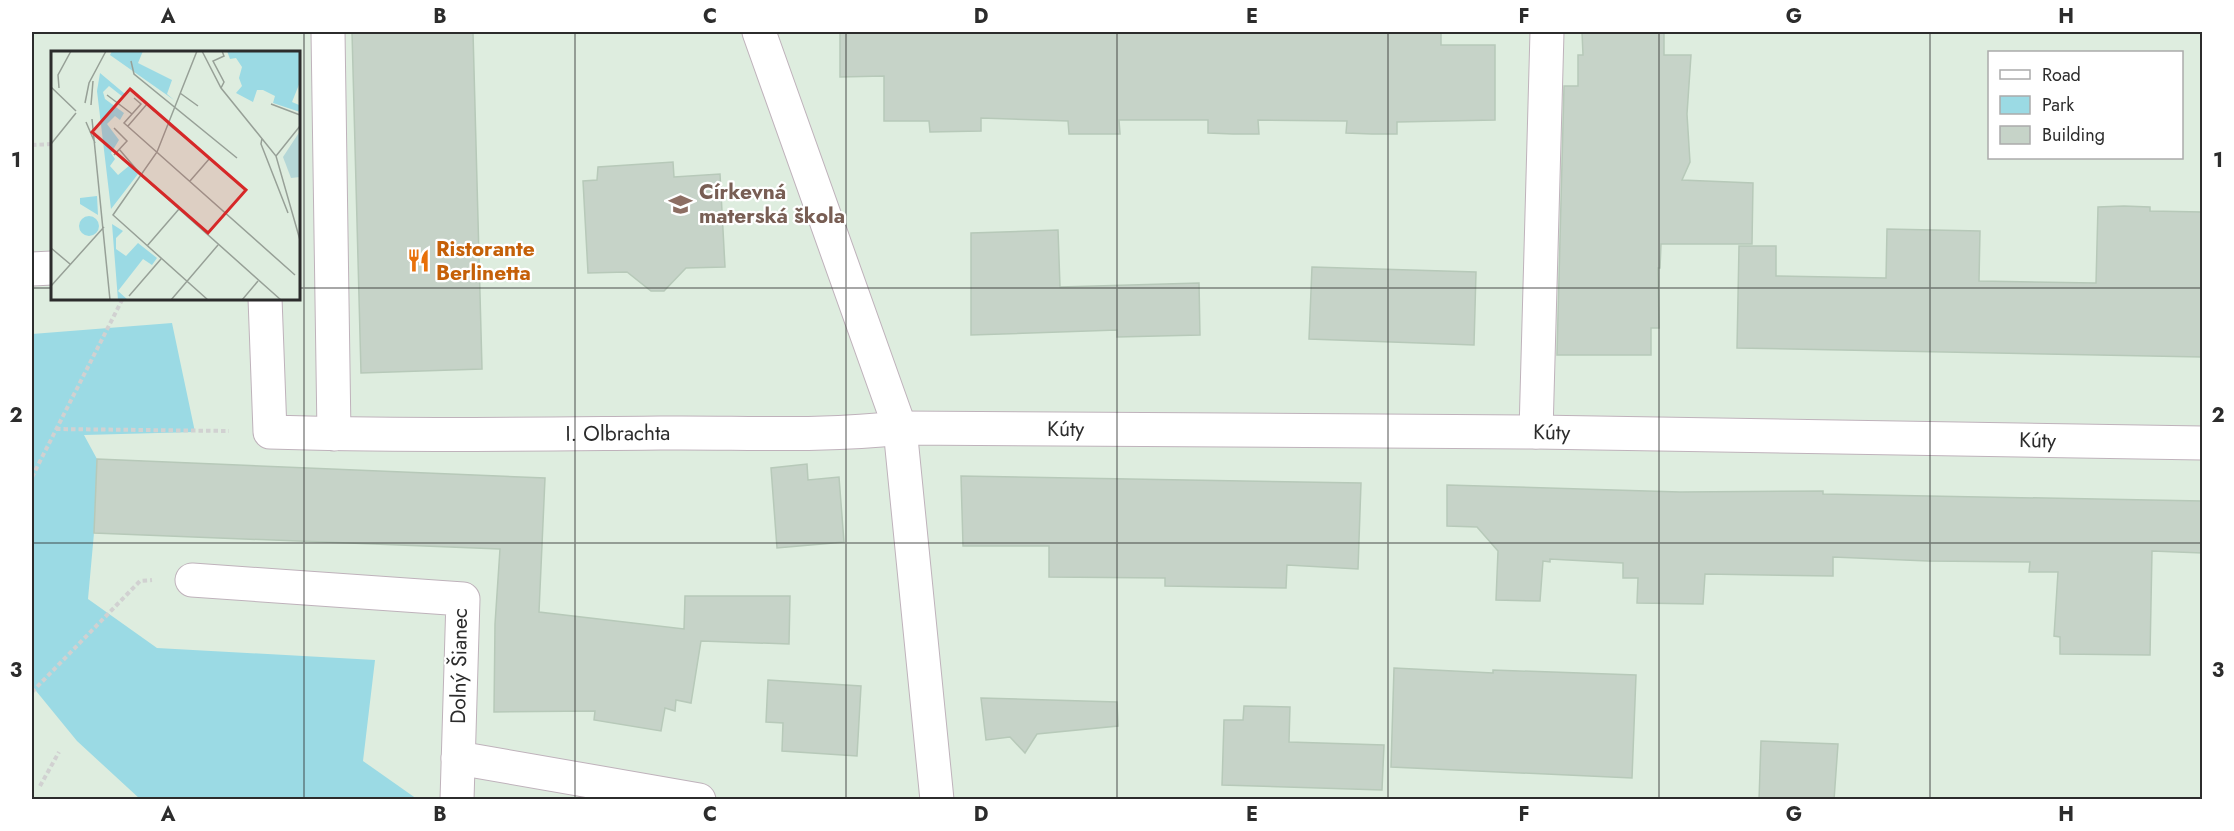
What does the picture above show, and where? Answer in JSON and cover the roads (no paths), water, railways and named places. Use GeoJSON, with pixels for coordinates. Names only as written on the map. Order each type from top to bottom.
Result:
{"type":"FeatureCollection","features":[{"type":"Feature","properties":{"kind":"street"},"geometry":{"type":"LineString","coordinates":[[328,32],[334,434]]}},
{"type":"Feature","properties":{"kind":"street"},"geometry":{"type":"LineString","coordinates":[[759,32],[900,428],[937,800]]}},
{"type":"Feature","properties":{"kind":"street"},"geometry":{"type":"LineString","coordinates":[[1536,432],[1547,32]]}},
{"type":"Feature","properties":{"kind":"street"},"geometry":{"type":"LineString","coordinates":[[32,269],[51,268]]}},
{"type":"Feature","properties":{"kind":"street","name":"I. Olbrachta"},"geometry":{"type":"LineString","coordinates":[[264,300],[270,432],[334,434],[860,432],[900,428]]}},
{"type":"Feature","properties":{"kind":"street","name":"Kúty"},"geometry":{"type":"LineString","coordinates":[[900,428],[1536,432],[2202,443]]}},
{"type":"Feature","properties":{"kind":"street","name":"Dolný Šianec"},"geometry":{"type":"LineString","coordinates":[[192,580],[463,599],[458,758]]}},
{"type":"Feature","properties":{"kind":"street"},"geometry":{"type":"LineString","coordinates":[[457,800],[458,758],[699,800]]}},
{"type":"Feature","properties":{"kind":"place","name":"Církevná materská škola"},"geometry":{"type":"Point","coordinates":[681,204]}},
{"type":"Feature","properties":{"kind":"place","name":"Ristorante Berlinetta"},"geometry":{"type":"Point","coordinates":[418,261]}}]}
